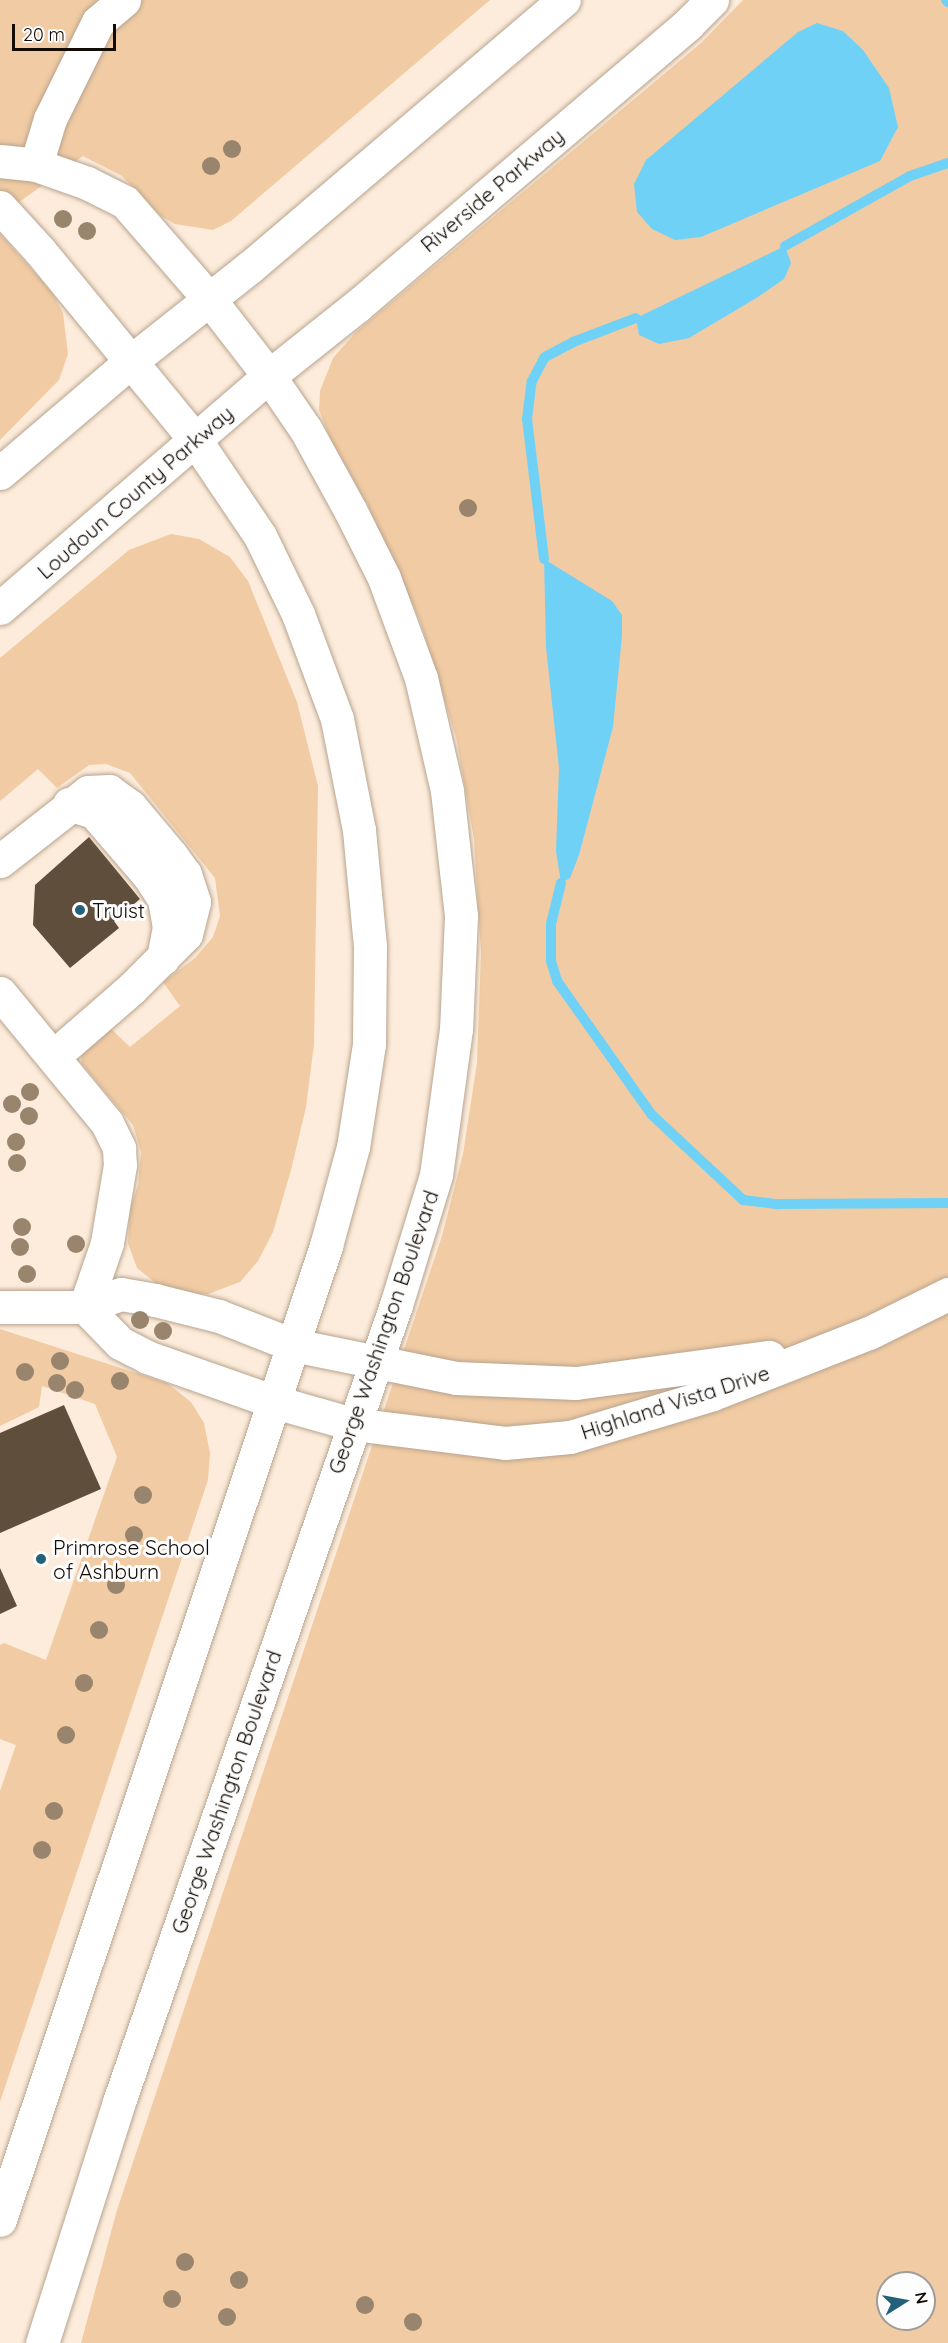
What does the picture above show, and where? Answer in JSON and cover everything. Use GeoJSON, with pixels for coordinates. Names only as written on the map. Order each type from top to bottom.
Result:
{"type":"FeatureCollection","features":[{"type":"Feature","properties":{"kind":"street"},"geometry":{"type":"LineString","coordinates":[[36,165],[50,119],[94,29],[98,22],[124,0]]}},
{"type":"Feature","properties":{"kind":"street"},"geometry":{"type":"LineString","coordinates":[[0,473],[130,362],[210,300],[564,0]]}},
{"type":"Feature","properties":{"kind":"street","name":"Riverside Parkway"},"geometry":{"type":"LineString","coordinates":[[269,376],[366,298],[688,24],[712,0]]}},
{"type":"Feature","properties":{"kind":"street","name":"George Washington Boulevard"},"geometry":{"type":"LineString","coordinates":[[0,161],[36,165],[87,183],[125,202],[210,300],[269,376],[306,430],[351,510],[384,578],[421,678],[447,791],[461,916],[456,1029],[436,1175],[375,1363],[119,2102],[42,2343]]}},
{"type":"Feature","properties":{"kind":"street"},"geometry":{"type":"LineString","coordinates":[[0,207],[40,251],[195,441],[260,536],[298,614],[337,719],[359,830],[370,946],[369,1044],[353,1147],[326,1245],[0,2220]]}},
{"type":"Feature","properties":{"kind":"street","name":"Loudoun County Parkway"},"geometry":{"type":"LineString","coordinates":[[0,609],[269,376]]}},
{"type":"Feature","properties":{"kind":"street"},"geometry":{"type":"LineString","coordinates":[[0,861],[69,804],[94,812],[149,876],[164,899],[169,927],[163,958],[54,1056]]}},
{"type":"Feature","properties":{"kind":"street"},"geometry":{"type":"LineString","coordinates":[[0,993],[107,1123],[119,1148],[120,1165],[107,1243],[85,1307]]}},
{"type":"Feature","properties":{"kind":"street","name":"Highland Vista Drive"},"geometry":{"type":"LineString","coordinates":[[0,1307],[85,1307],[121,1294],[219,1316],[293,1345],[456,1378],[576,1383],[824,1348]]}},
{"type":"Feature","properties":{"kind":"street","name":"Highland Vista Drive"},"geometry":{"type":"LineString","coordinates":[[85,1307],[120,1343],[147,1357],[275,1402],[352,1424],[505,1443],[570,1437],[713,1394],[824,1348],[869,1333],[948,1294]]}},
{"type":"Feature","properties":{"kind":"shaded area"},"geometry":{"type":"Polygon","coordinates":[[[0,0],[490,0],[231,221],[213,230],[175,224],[161,216],[122,176],[83,156],[0,216],[0,0]]]}},
{"type":"Feature","properties":{"kind":"shaded area"},"geometry":{"type":"Polygon","coordinates":[[[743,0],[948,0],[948,2343],[81,2343],[117,2210],[442,1236],[463,1154],[477,1063],[481,952],[474,839],[456,737],[420,621],[368,506],[331,440],[319,410],[320,391],[333,358],[356,332],[701,43],[743,0]]]}},
{"type":"Feature","properties":{"kind":"shaded area"},"geometry":{"type":"Polygon","coordinates":[[[0,234],[52,292],[63,313],[68,354],[59,380],[0,440],[0,234]]]}},
{"type":"Feature","properties":{"kind":"shaded area"},"geometry":{"type":"Polygon","coordinates":[[[171,534],[199,539],[230,557],[248,581],[297,702],[318,786],[314,1044],[306,1107],[291,1170],[273,1232],[258,1261],[240,1282],[208,1294],[184,1295],[158,1285],[137,1268],[128,1243],[130,1209],[138,1185],[141,1152],[133,1125],[81,1063],[82,1050],[109,1027],[130,1047],[180,1006],[163,982],[195,958],[213,937],[220,916],[215,878],[130,773],[106,764],[89,765],[57,788],[38,769],[0,801],[0,658],[129,550],[171,534]]]}},
{"type":"Feature","properties":{"kind":"shaded area"},"geometry":{"type":"Polygon","coordinates":[[[0,1329],[167,1383],[191,1402],[204,1423],[210,1453],[208,1480],[0,2102],[0,1791],[16,1745],[0,1739],[0,1645],[4,1643],[46,1660],[117,1457],[95,1404],[42,1386],[39,1407],[0,1426],[0,1329]]]}},
{"type":"Feature","properties":{"kind":"water"},"geometry":{"type":"Polygon","coordinates":[[[817,23],[843,31],[863,50],[889,88],[898,127],[880,161],[701,237],[675,240],[652,229],[637,212],[634,184],[646,160],[798,32],[817,23]]]}},
{"type":"Feature","properties":{"kind":"water"},"geometry":{"type":"Polygon","coordinates":[[[785,246],[791,263],[784,279],[758,297],[689,338],[659,344],[639,335],[636,318],[785,246]]]}},
{"type":"Feature","properties":{"kind":"water"},"geometry":{"type":"Polygon","coordinates":[[[544,559],[612,601],[622,615],[613,727],[579,855],[570,878],[561,883],[556,851],[559,768],[546,647],[544,559]]]}},
{"type":"Feature","properties":{"kind":"building","name":"Truist"},"geometry":{"type":"Polygon","coordinates":[[[89,837],[140,899],[114,921],[119,928],[70,968],[33,925],[35,885],[89,837]]]}},
{"type":"Feature","properties":{"kind":"building","name":"Primrose School of Ashburn"},"geometry":{"type":"Polygon","coordinates":[[[64,1405],[101,1489],[0,1533],[0,1433],[64,1405]]]}},
{"type":"Feature","properties":{"kind":"building","name":"Primrose School of Ashburn"},"geometry":{"type":"Polygon","coordinates":[[[0,1568],[17,1606],[0,1614],[0,1568]]]}},
{"type":"Feature","properties":{"kind":"waterway"},"geometry":{"type":"LineString","coordinates":[[785,246],[910,176],[948,163]]}},
{"type":"Feature","properties":{"kind":"waterway"},"geometry":{"type":"LineString","coordinates":[[544,559],[527,419],[532,381],[545,357],[573,342],[636,318]]}},
{"type":"Feature","properties":{"kind":"waterway"},"geometry":{"type":"LineString","coordinates":[[561,883],[551,924],[551,961],[557,981],[652,1115],[743,1200],[778,1204],[948,1203]]}},
{"type":"Feature","properties":{"kind":"place","name":"Truist"},"geometry":{"type":"Point","coordinates":[80,910]}},
{"type":"Feature","properties":{"kind":"place","name":"Primrose School of Ashburn"},"geometry":{"type":"Point","coordinates":[41,1559]}}]}
